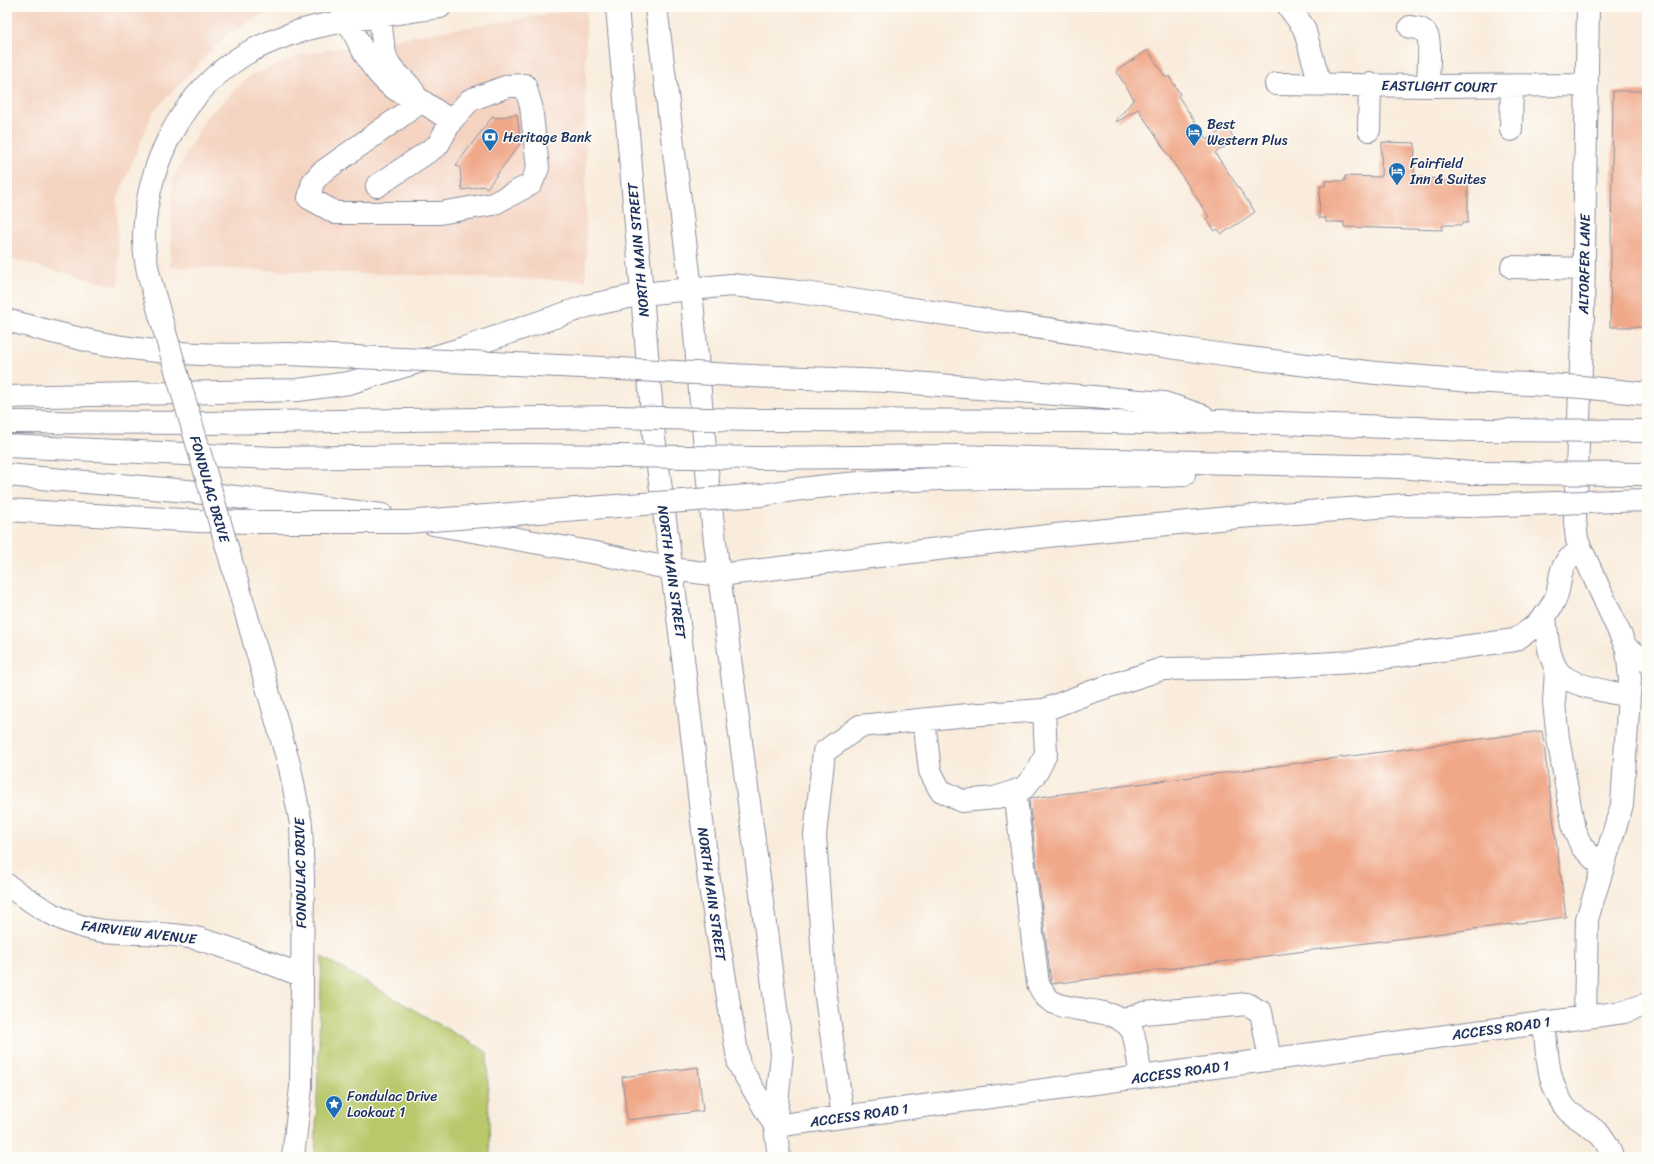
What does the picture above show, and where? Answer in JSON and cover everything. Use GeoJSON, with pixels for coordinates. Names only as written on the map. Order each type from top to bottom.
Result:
{"type":"FeatureCollection","features":[{"type":"Feature","properties":{"kind":"main road","name":"FONDULAC DRIVE"},"geometry":{"type":"LineString","coordinates":[[293,1157],[301,1087],[303,874],[301,824],[290,768],[148,274],[144,235],[154,173],[162,150],[174,128],[197,96],[221,72],[247,53],[290,34],[322,25],[440,7]]}},
{"type":"Feature","properties":{"kind":"main road","name":"NORTH MAIN STREET"},"geometry":{"type":"LineString","coordinates":[[617,7],[654,437],[672,569],[708,869],[739,1065],[775,1126]]}},
{"type":"Feature","properties":{"kind":"main road","name":"NORTH MAIN STREET"},"geometry":{"type":"LineString","coordinates":[[656,7],[691,289],[708,482],[719,574],[782,1053],[775,1126],[779,1157]]}},
{"type":"Feature","properties":{"kind":"main road"},"geometry":{"type":"LineString","coordinates":[[1289,7],[1304,28],[1320,84]]}},
{"type":"Feature","properties":{"kind":"main road","name":"ALTORFER LANE"},"geometry":{"type":"LineString","coordinates":[[1585,1017],[1587,919],[1622,805],[1630,679],[1627,649],[1581,550],[1577,540],[1575,521],[1584,269],[1588,7]]}},
{"type":"Feature","properties":{"kind":"main road"},"geometry":{"type":"LineString","coordinates":[[380,16],[384,49],[389,64],[414,90],[419,99]]}},
{"type":"Feature","properties":{"kind":"main road"},"geometry":{"type":"LineString","coordinates":[[348,21],[364,55],[388,85],[406,96],[419,99],[451,121]]}},
{"type":"Feature","properties":{"kind":"main road"},"geometry":{"type":"LineString","coordinates":[[1410,27],[1420,28],[1428,35],[1428,86]]}},
{"type":"Feature","properties":{"kind":"main road","name":"EASTLIGHT COURT"},"geometry":{"type":"LineString","coordinates":[[1284,84],[1428,86],[1587,85]]}},
{"type":"Feature","properties":{"kind":"main road"},"geometry":{"type":"LineString","coordinates":[[1369,130],[1370,84]]}},
{"type":"Feature","properties":{"kind":"main road"},"geometry":{"type":"LineString","coordinates":[[377,186],[438,146],[451,121],[470,100],[508,86],[524,85],[531,106],[538,168],[531,184],[493,204],[440,213],[336,213],[309,198],[313,182],[321,173],[419,99]]}},
{"type":"Feature","properties":{"kind":"main road"},"geometry":{"type":"LineString","coordinates":[[1511,130],[1512,86]]}},
{"type":"Feature","properties":{"kind":"main road"},"geometry":{"type":"LineString","coordinates":[[1512,267],[1584,269]]}},
{"type":"Feature","properties":{"kind":"main road"},"geometry":{"type":"LineString","coordinates":[[7,397],[298,390],[337,386],[464,348],[587,306],[642,294],[731,285],[791,291],[1231,356],[1376,373],[1471,381],[1582,387],[1647,394]]}},
{"type":"Feature","properties":{"kind":"main road"},"geometry":{"type":"LineString","coordinates":[[7,320],[100,343],[131,348],[205,354],[287,354],[895,382],[1164,403],[1220,421]]}},
{"type":"Feature","properties":{"kind":"main road"},"geometry":{"type":"LineString","coordinates":[[7,422],[202,423],[614,417],[755,420],[1073,421],[1141,423],[1220,421],[1471,430],[1647,431]]}},
{"type":"Feature","properties":{"kind":"main road"},"geometry":{"type":"LineString","coordinates":[[7,446],[274,458],[525,455],[759,458],[955,456],[1400,467],[1471,472],[1647,474]]}},
{"type":"Feature","properties":{"kind":"main road"},"geometry":{"type":"LineString","coordinates":[[7,510],[199,521],[406,522],[762,495],[800,489],[941,480],[1138,477],[1400,467]]}},
{"type":"Feature","properties":{"kind":"main road"},"geometry":{"type":"LineString","coordinates":[[7,475],[187,491],[382,515],[672,569],[719,574],[1056,534],[1239,517],[1405,505],[1470,506],[1647,500]]}},
{"type":"Feature","properties":{"kind":"main road"},"geometry":{"type":"LineString","coordinates":[[843,1117],[825,990],[815,835],[824,752],[860,726],[1044,710],[1091,692],[1162,669],[1246,668],[1352,662],[1515,640],[1530,631],[1546,616],[1556,598],[1560,575],[1566,562],[1581,550]]}},
{"type":"Feature","properties":{"kind":"main road"},"geometry":{"type":"LineString","coordinates":[[1546,616],[1550,652],[1556,669],[1554,703],[1558,738],[1574,830],[1582,847],[1603,868]]}},
{"type":"Feature","properties":{"kind":"main road"},"geometry":{"type":"LineString","coordinates":[[1627,649],[1647,660]]}},
{"type":"Feature","properties":{"kind":"main road"},"geometry":{"type":"LineString","coordinates":[[1556,669],[1568,679],[1587,686],[1629,696]]}},
{"type":"Feature","properties":{"kind":"main road"},"geometry":{"type":"LineString","coordinates":[[924,720],[930,771],[940,790],[962,801],[995,798],[1024,788],[1037,772],[1046,754],[1044,710]]}},
{"type":"Feature","properties":{"kind":"main road"},"geometry":{"type":"LineString","coordinates":[[1015,791],[1038,984],[1047,998],[1065,1007],[1090,1010],[1118,1017],[1132,1032],[1141,1077]]}},
{"type":"Feature","properties":{"kind":"main road","name":"FAIRVIEW AVENUE"},"geometry":{"type":"LineString","coordinates":[[7,884],[49,913],[83,927],[103,931],[173,935],[194,938],[220,945],[301,975]]}},
{"type":"Feature","properties":{"kind":"main road"},"geometry":{"type":"LineString","coordinates":[[1122,1021],[1144,1013],[1247,1004],[1261,1012],[1270,1059]]}},
{"type":"Feature","properties":{"kind":"main road","name":"ACCESS ROAD 1"},"geometry":{"type":"LineString","coordinates":[[775,1126],[1624,1012],[1647,1004]]}},
{"type":"Feature","properties":{"kind":"main road"},"geometry":{"type":"LineString","coordinates":[[1544,1022],[1549,1068],[1556,1094],[1570,1112],[1599,1133],[1610,1148],[1612,1157]]}},
{"type":"Feature","properties":{"kind":"shaded area"},"geometry":{"type":"Polygon","coordinates":[[[7,7],[276,7],[228,33],[153,112],[117,200],[119,287],[7,258],[7,7]]]}},
{"type":"Feature","properties":{"kind":"shaded area"},"geometry":{"type":"Polygon","coordinates":[[[586,8],[586,281],[170,267],[173,178],[205,119],[251,75],[304,54],[586,8]]]}},
{"type":"Feature","properties":{"kind":"green space"},"geometry":{"type":"Polygon","coordinates":[[[322,957],[487,1052],[490,1157],[315,1157],[322,957]]]}},
{"type":"Feature","properties":{"kind":"building","name":"Best Western Plus"},"geometry":{"type":"Polygon","coordinates":[[[1148,50],[1166,78],[1169,76],[1180,94],[1178,96],[1207,140],[1227,127],[1235,140],[1215,153],[1255,212],[1222,234],[1218,229],[1215,231],[1206,219],[1209,217],[1138,109],[1117,122],[1116,121],[1134,99],[1116,71],[1148,50]]]}},
{"type":"Feature","properties":{"kind":"building"},"geometry":{"type":"Polygon","coordinates":[[[1613,91],[1647,91],[1647,327],[1610,327],[1613,91]]]}},
{"type":"Feature","properties":{"kind":"building","name":"Heritage Bank"},"geometry":{"type":"Polygon","coordinates":[[[517,114],[520,137],[522,138],[522,141],[487,188],[484,186],[462,190],[460,168],[456,165],[493,116],[496,118],[517,114]]]}},
{"type":"Feature","properties":{"kind":"building","name":"Fairfield Inn & Suites"},"geometry":{"type":"Polygon","coordinates":[[[1382,142],[1415,143],[1414,177],[1443,179],[1444,181],[1463,181],[1463,184],[1468,184],[1468,223],[1462,223],[1462,225],[1443,225],[1442,230],[1344,227],[1344,222],[1326,222],[1326,218],[1319,218],[1320,186],[1325,186],[1325,181],[1345,181],[1345,176],[1381,177],[1382,142]]]}},
{"type":"Feature","properties":{"kind":"building"},"geometry":{"type":"Polygon","coordinates":[[[1542,731],[1566,917],[1052,984],[1029,800],[1031,798],[1542,731]]]}},
{"type":"Feature","properties":{"kind":"building"},"geometry":{"type":"Polygon","coordinates":[[[698,1067],[703,1111],[627,1120],[622,1077],[698,1067]]]}},
{"type":"Feature","properties":{"kind":"place","name":"Best Western Plus"},"geometry":{"type":"Point","coordinates":[1194,147]}},
{"type":"Feature","properties":{"kind":"place","name":"Heritage Bank"},"geometry":{"type":"Point","coordinates":[490,152]}},
{"type":"Feature","properties":{"kind":"place","name":"Fairfield Inn & Suites"},"geometry":{"type":"Point","coordinates":[1397,186]}},
{"type":"Feature","properties":{"kind":"place","name":"Fondulac Drive Lookout 1"},"geometry":{"type":"Point","coordinates":[334,1119]}}]}
